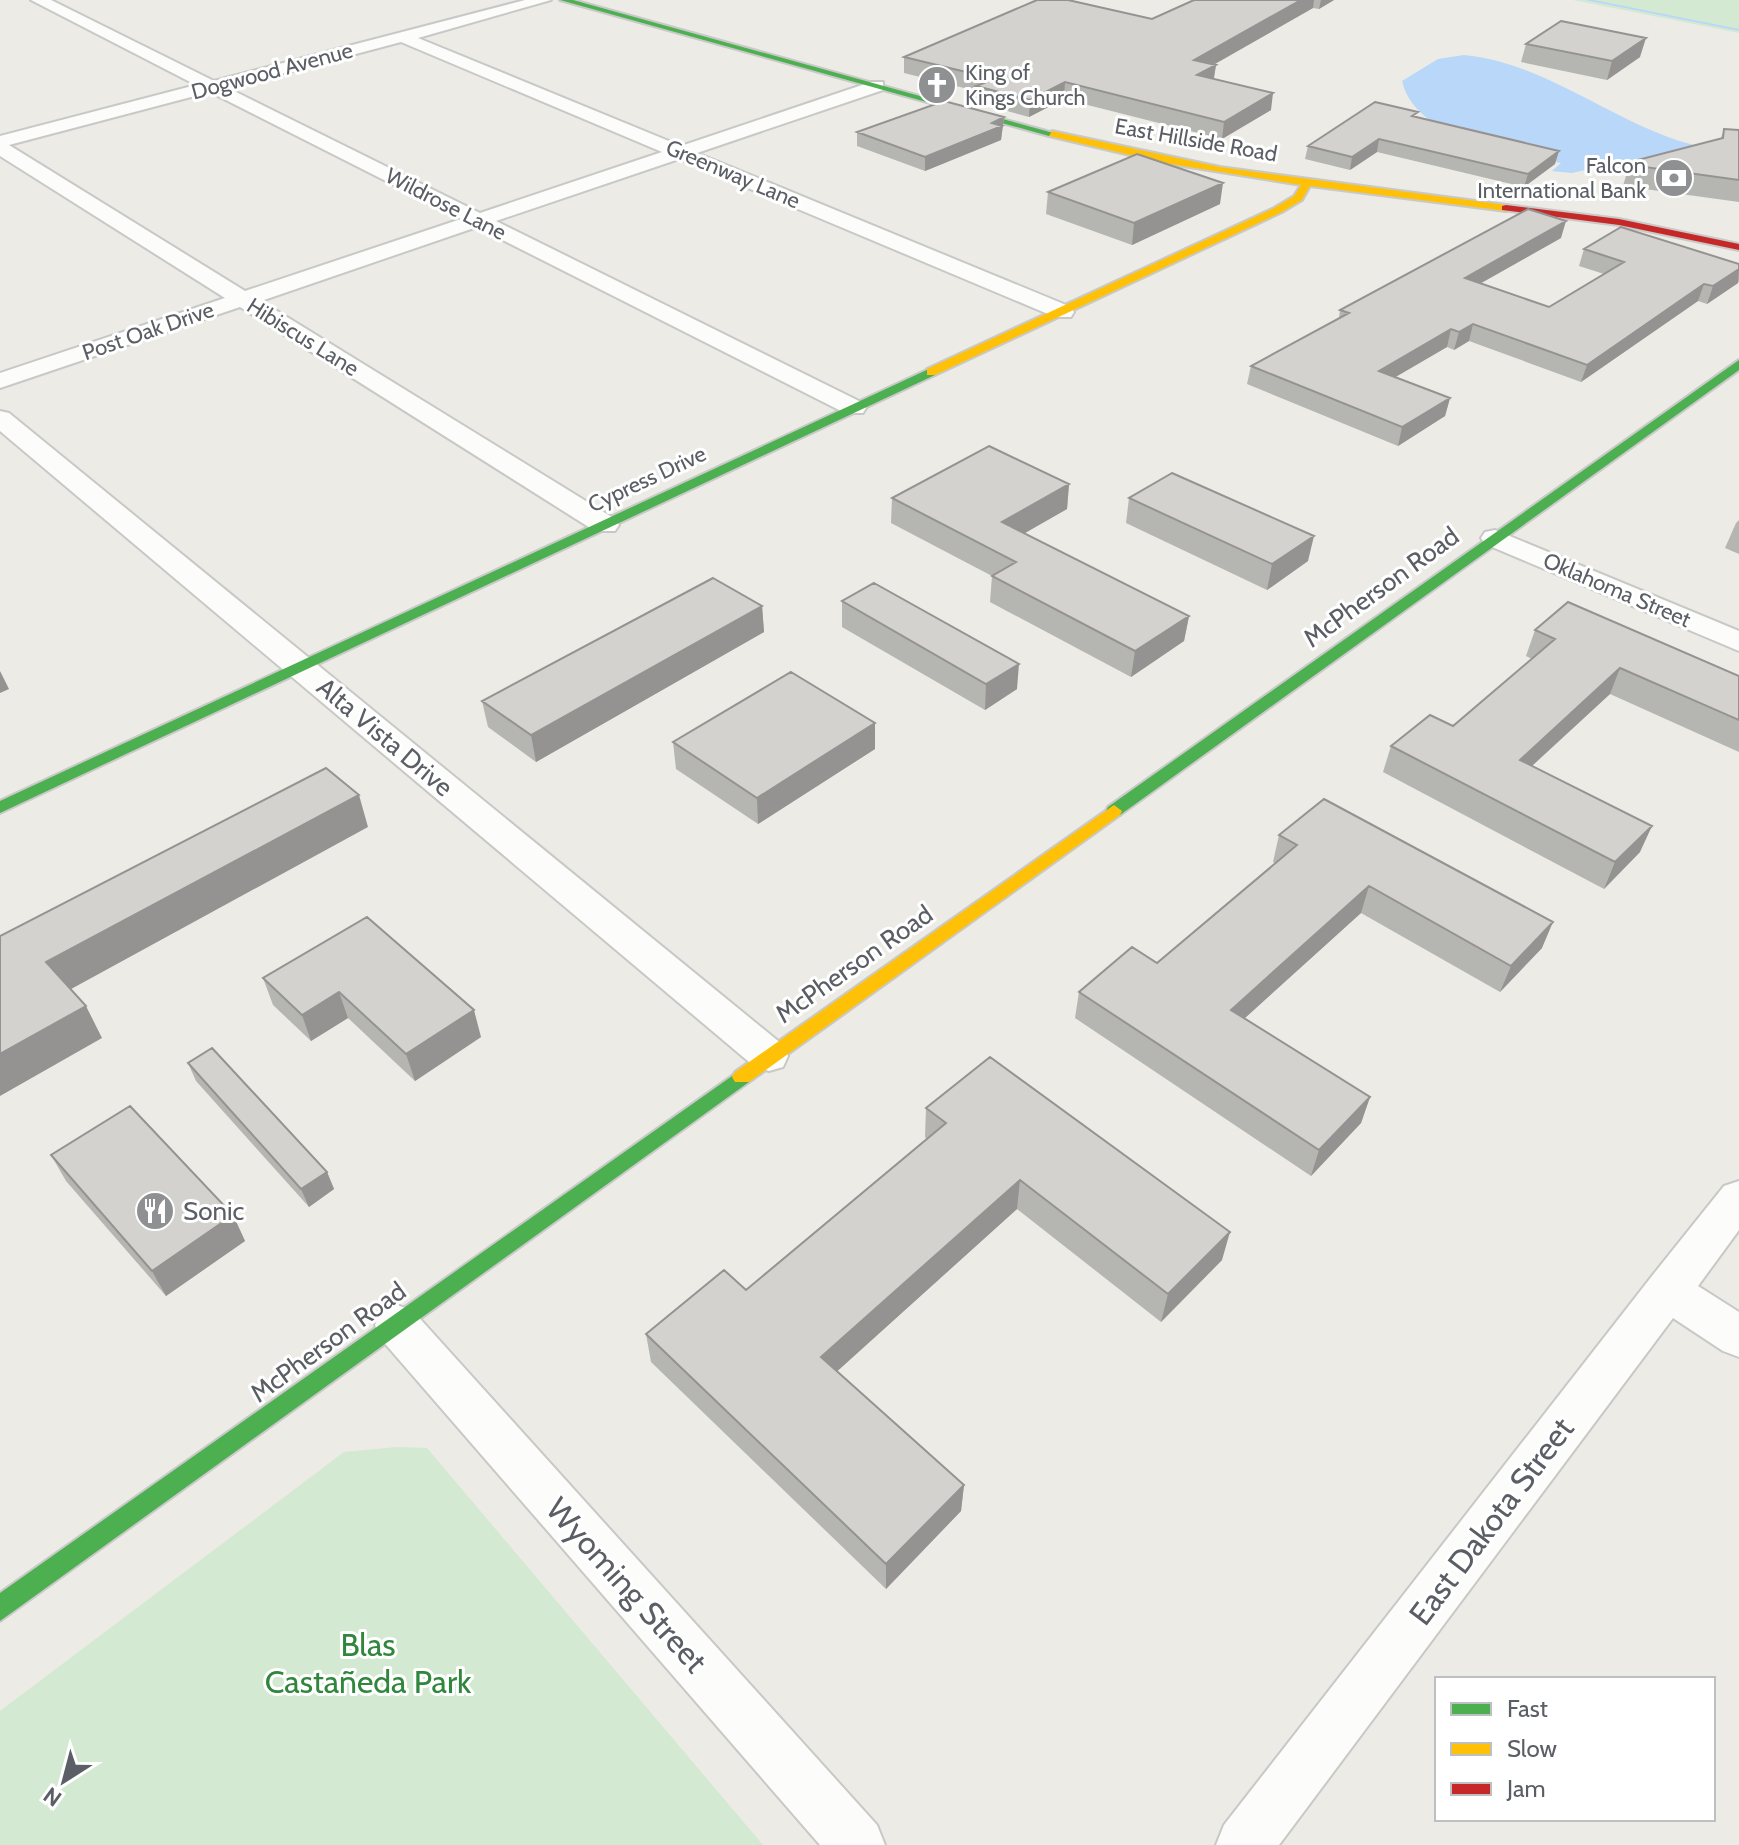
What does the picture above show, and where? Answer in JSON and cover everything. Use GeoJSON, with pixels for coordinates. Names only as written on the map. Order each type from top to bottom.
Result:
{"type":"FeatureCollection","features":[{"type":"Feature","properties":{"kind":"street","name":"Wildrose Lane"},"geometry":{"type":"LineString","coordinates":[[39,0],[854,408]]}},
{"type":"Feature","properties":{"kind":"street","name":"Dogwood Avenue"},"geometry":{"type":"LineString","coordinates":[[0,142],[543,0]]}},
{"type":"Feature","properties":{"kind":"street","name":"East Hillside Road"},"geometry":{"type":"LineString","coordinates":[[564,0],[1126,154],[1189,167],[1619,222],[1739,247]]}},
{"type":"Feature","properties":{"kind":"street","name":"Greenway Lane"},"geometry":{"type":"LineString","coordinates":[[403,37],[1063,312]]}},
{"type":"Feature","properties":{"kind":"street","name":"Post Oak Drive"},"geometry":{"type":"LineString","coordinates":[[0,381],[877,86]]}},
{"type":"Feature","properties":{"kind":"street","name":"Hibiscus Lane"},"geometry":{"type":"LineString","coordinates":[[0,148],[605,525]]}},
{"type":"Feature","properties":{"kind":"street","name":"Cypress Drive"},"geometry":{"type":"LineString","coordinates":[[0,808],[1278,210],[1298,198],[1307,183]]}},
{"type":"Feature","properties":{"kind":"street","name":"McPherson Road"},"geometry":{"type":"LineString","coordinates":[[0,1608],[1739,364]]}},
{"type":"Feature","properties":{"kind":"street","name":"Alta Vista Drive"},"geometry":{"type":"LineString","coordinates":[[0,418],[769,1056]]}},
{"type":"Feature","properties":{"kind":"street","name":"Oklahoma Street"},"geometry":{"type":"LineString","coordinates":[[1495,538],[1739,642]]}},
{"type":"Feature","properties":{"kind":"street","name":"East Dakota Street"},"geometry":{"type":"LineString","coordinates":[[1244,1845],[1739,1198]]}},
{"type":"Feature","properties":{"kind":"street"},"geometry":{"type":"LineString","coordinates":[[1668,1290],[1739,1337]]}},
{"type":"Feature","properties":{"kind":"street","name":"Wyoming Street"},"geometry":{"type":"LineString","coordinates":[[397,1325],[857,1845]]}},
{"type":"Feature","properties":{"kind":"green space"},"geometry":{"type":"Polygon","coordinates":[[[1573,0],[1739,0],[1739,33],[1573,0]]]}},
{"type":"Feature","properties":{"kind":"green space","name":"Blas Castañeda Park"},"geometry":{"type":"Polygon","coordinates":[[[397,1447],[427,1448],[763,1845],[0,1845],[0,1711],[344,1452],[397,1447]]]}},
{"type":"Feature","properties":{"kind":"water"},"geometry":{"type":"Polygon","coordinates":[[[1464,55],[1526,70],[1642,126],[1702,147],[1644,167],[1611,164],[1572,173],[1552,171],[1561,163],[1468,140],[1426,117],[1411,101],[1402,81],[1438,59],[1464,55]]]}},
{"type":"Feature","properties":{"kind":"building"},"geometry":{"type":"Polygon","coordinates":[[[1037,0],[1068,0],[1152,19],[1194,0],[1301,0],[1194,60],[1216,65],[1197,75],[1273,93],[1224,122],[1065,82],[1030,100],[976,86],[995,79],[904,57],[1037,0]]]}},
{"type":"Feature","properties":{"kind":"building"},"geometry":{"type":"Polygon","coordinates":[[[1561,21],[1646,38],[1612,61],[1526,44],[1561,21]]]}},
{"type":"Feature","properties":{"kind":"building"},"geometry":{"type":"Polygon","coordinates":[[[944,101],[1004,117],[992,123],[1002,126],[925,157],[857,132],[944,101]]]}},
{"type":"Feature","properties":{"kind":"building"},"geometry":{"type":"Polygon","coordinates":[[[1375,102],[1418,112],[1412,116],[1559,151],[1528,174],[1379,139],[1352,157],[1308,146],[1375,102]]]}},
{"type":"Feature","properties":{"kind":"building"},"geometry":{"type":"Polygon","coordinates":[[[1724,129],[1739,130],[1739,180],[1630,165],[1630,162],[1723,138],[1724,129]]]}},
{"type":"Feature","properties":{"kind":"building"},"geometry":{"type":"Polygon","coordinates":[[[1137,154],[1223,183],[1134,223],[1048,192],[1137,154]]]}},
{"type":"Feature","properties":{"kind":"building"},"geometry":{"type":"Polygon","coordinates":[[[1528,209],[1566,221],[1465,278],[1549,307],[1624,262],[1584,249],[1621,227],[1739,264],[1739,269],[1713,286],[1704,284],[1587,365],[1473,324],[1459,332],[1451,329],[1379,371],[1450,398],[1402,427],[1251,366],[1349,313],[1340,310],[1528,209]]]}},
{"type":"Feature","properties":{"kind":"building"},"geometry":{"type":"Polygon","coordinates":[[[989,446],[1069,484],[1002,522],[1189,616],[1135,651],[992,576],[1016,562],[892,498],[989,446]]]}},
{"type":"Feature","properties":{"kind":"building"},"geometry":{"type":"Polygon","coordinates":[[[1172,473],[1314,536],[1272,564],[1129,498],[1172,473]]]}},
{"type":"Feature","properties":{"kind":"building"},"geometry":{"type":"Polygon","coordinates":[[[713,578],[762,606],[531,735],[482,701],[713,578]]]}},
{"type":"Feature","properties":{"kind":"building"},"geometry":{"type":"Polygon","coordinates":[[[874,583],[1019,664],[986,684],[842,601],[874,583]]]}},
{"type":"Feature","properties":{"kind":"building"},"geometry":{"type":"Polygon","coordinates":[[[1568,602],[1739,676],[1739,720],[1620,668],[1520,760],[1652,826],[1615,862],[1391,746],[1430,715],[1453,726],[1555,639],[1535,630],[1568,602]]]}},
{"type":"Feature","properties":{"kind":"building"},"geometry":{"type":"Polygon","coordinates":[[[791,672],[875,723],[757,798],[673,742],[791,672]]]}},
{"type":"Feature","properties":{"kind":"building"},"geometry":{"type":"Polygon","coordinates":[[[326,768],[359,795],[46,962],[86,1006],[0,1054],[0,936],[326,768]]]}},
{"type":"Feature","properties":{"kind":"building"},"geometry":{"type":"Polygon","coordinates":[[[1324,799],[1553,922],[1511,966],[1369,886],[1231,1010],[1370,1097],[1319,1150],[1079,992],[1132,947],[1157,963],[1297,845],[1279,835],[1324,799]]]}},
{"type":"Feature","properties":{"kind":"building"},"geometry":{"type":"Polygon","coordinates":[[[367,917],[474,1010],[406,1054],[339,992],[302,1015],[263,978],[367,917]]]}},
{"type":"Feature","properties":{"kind":"building"},"geometry":{"type":"Polygon","coordinates":[[[212,1048],[327,1172],[301,1189],[188,1063],[212,1048]]]}},
{"type":"Feature","properties":{"kind":"building"},"geometry":{"type":"Polygon","coordinates":[[[990,1057],[1230,1232],[1168,1294],[1020,1180],[821,1357],[964,1485],[886,1564],[646,1334],[724,1270],[746,1290],[946,1123],[926,1108],[990,1057]]]}},
{"type":"Feature","properties":{"kind":"building","name":"Sonic"},"geometry":{"type":"Polygon","coordinates":[[[130,1106],[233,1215],[152,1271],[51,1155],[130,1106]]]}},
{"type":"Feature","properties":{"kind":"waterway"},"geometry":{"type":"LineString","coordinates":[[1587,0],[1739,30]]}},
{"type":"Feature","properties":{"kind":"traffic: fast"},"geometry":{"type":"LineString","coordinates":[[564,0],[1052,134]]}},
{"type":"Feature","properties":{"kind":"traffic: fast"},"geometry":{"type":"LineString","coordinates":[[1114,811],[1739,364]]}},
{"type":"Feature","properties":{"kind":"traffic: fast"},"geometry":{"type":"LineString","coordinates":[[0,808],[931,372]]}},
{"type":"Feature","properties":{"kind":"traffic: fast"},"geometry":{"type":"LineString","coordinates":[[0,1608],[742,1077]]}},
{"type":"Feature","properties":{"kind":"traffic: slow"},"geometry":{"type":"LineString","coordinates":[[1052,134],[1220,170],[1506,208]]}},
{"type":"Feature","properties":{"kind":"traffic: slow"},"geometry":{"type":"LineString","coordinates":[[931,372],[1278,210],[1298,198],[1307,183]]}},
{"type":"Feature","properties":{"kind":"traffic: slow"},"geometry":{"type":"LineString","coordinates":[[742,1077],[1114,811]]}},
{"type":"Feature","properties":{"kind":"traffic: jam"},"geometry":{"type":"LineString","coordinates":[[1506,208],[1619,222],[1739,247]]}},
{"type":"Feature","properties":{"kind":"place","name":"King of Kings Church"},"geometry":{"type":"Point","coordinates":[937,85]}},
{"type":"Feature","properties":{"kind":"place","name":"Falcon International Bank"},"geometry":{"type":"Point","coordinates":[1674,178]}},
{"type":"Feature","properties":{"kind":"place","name":"Sonic"},"geometry":{"type":"Point","coordinates":[155,1211]}}]}
